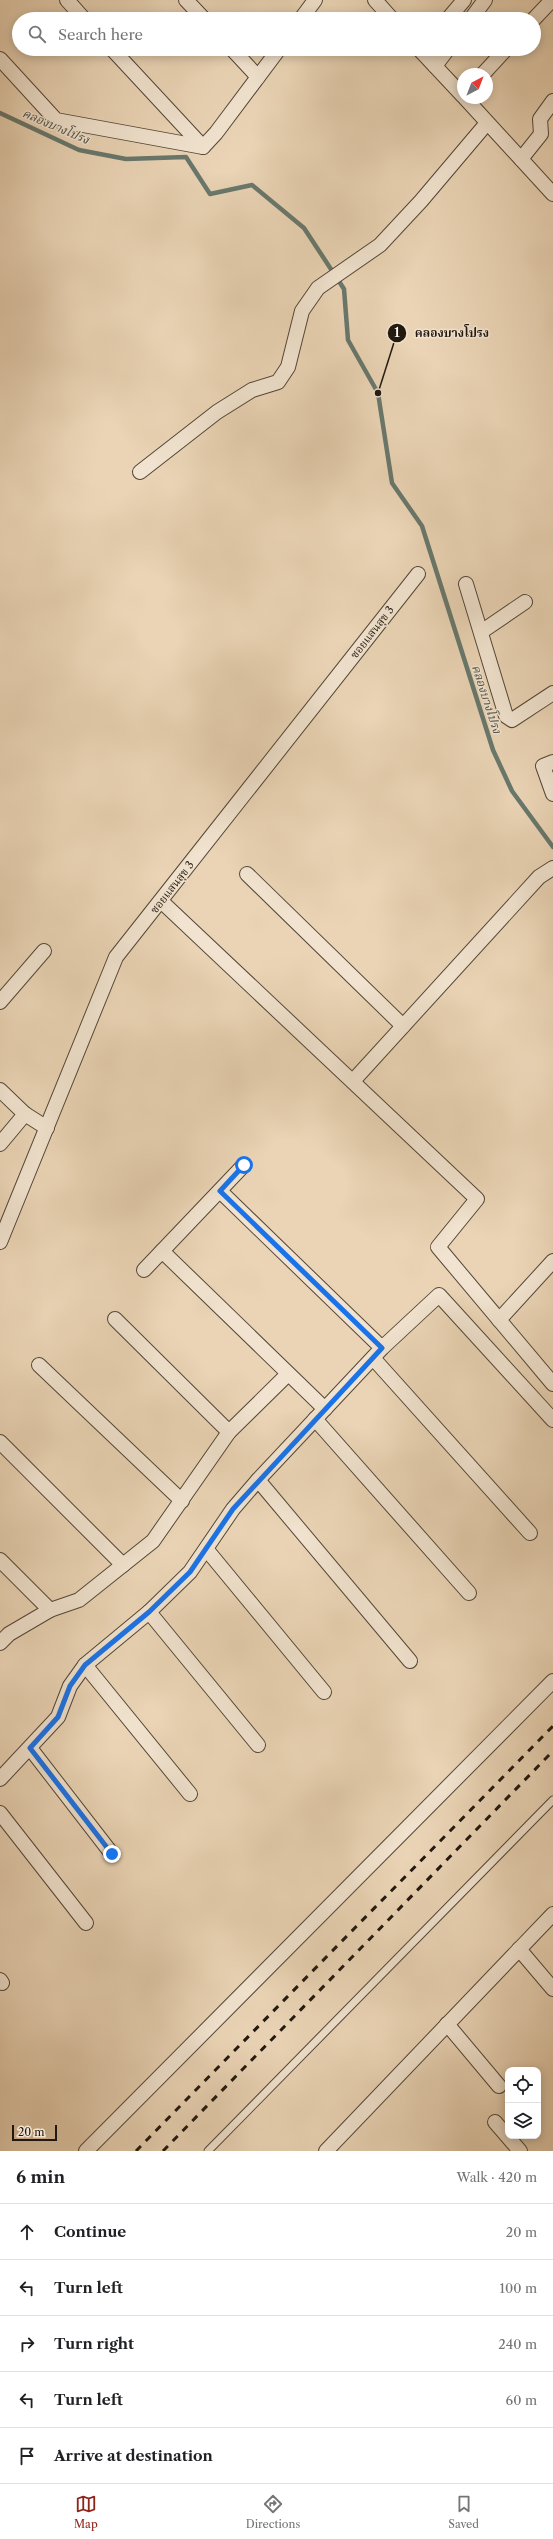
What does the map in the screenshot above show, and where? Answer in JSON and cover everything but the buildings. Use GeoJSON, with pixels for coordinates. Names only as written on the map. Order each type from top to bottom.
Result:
{"type":"FeatureCollection","features":[{"type":"Feature","properties":{"kind":"street"},"geometry":{"type":"LineString","coordinates":[[67,0],[78,12]]}},
{"type":"Feature","properties":{"kind":"street"},"geometry":{"type":"LineString","coordinates":[[186,0],[197,12]]}},
{"type":"Feature","properties":{"kind":"street"},"geometry":{"type":"LineString","coordinates":[[375,0],[386,12]]}},
{"type":"Feature","properties":{"kind":"street"},"geometry":{"type":"LineString","coordinates":[[454,12],[464,0]]}},
{"type":"Feature","properties":{"kind":"street"},"geometry":{"type":"LineString","coordinates":[[476,12],[485,0]]}},
{"type":"Feature","properties":{"kind":"street"},"geometry":{"type":"LineString","coordinates":[[541,12],[552,0]]}},
{"type":"Feature","properties":{"kind":"street"},"geometry":{"type":"LineString","coordinates":[[306,12],[313,1]]}},
{"type":"Feature","properties":{"kind":"street"},"geometry":{"type":"LineString","coordinates":[[118,56],[203,147]]}},
{"type":"Feature","properties":{"kind":"street"},"geometry":{"type":"LineString","coordinates":[[238,56],[258,77]]}},
{"type":"Feature","properties":{"kind":"street"},"geometry":{"type":"LineString","coordinates":[[203,147],[274,56]]}},
{"type":"Feature","properties":{"kind":"street"},"geometry":{"type":"LineString","coordinates":[[427,56],[457,89]]}},
{"type":"Feature","properties":{"kind":"street"},"geometry":{"type":"LineString","coordinates":[[436,66],[443,56]]}},
{"type":"Feature","properties":{"kind":"street"},"geometry":{"type":"LineString","coordinates":[[489,68],[500,56]]}},
{"type":"Feature","properties":{"kind":"street"},"geometry":{"type":"LineString","coordinates":[[0,59],[56,120],[203,147]]}},
{"type":"Feature","properties":{"kind":"street"},"geometry":{"type":"LineString","coordinates":[[521,159],[541,134],[540,119],[553,101]]}},
{"type":"Feature","properties":{"kind":"street"},"geometry":{"type":"LineString","coordinates":[[470,104],[553,194]]}},
{"type":"Feature","properties":{"kind":"street"},"geometry":{"type":"LineString","coordinates":[[140,472],[217,412],[252,390],[278,382],[288,367],[302,311],[321,283],[380,245],[421,201],[487,122]]}},
{"type":"Feature","properties":{"kind":"street","name":"ซอยแสนสุข 3"},"geometry":{"type":"LineString","coordinates":[[0,1242],[116,957],[418,574]]}},
{"type":"Feature","properties":{"kind":"street"},"geometry":{"type":"LineString","coordinates":[[466,584],[506,716],[512,720],[553,693]]}},
{"type":"Feature","properties":{"kind":"street"},"geometry":{"type":"LineString","coordinates":[[481,632],[524,602]]}},
{"type":"Feature","properties":{"kind":"street"},"geometry":{"type":"LineString","coordinates":[[553,762],[543,766],[553,794]]}},
{"type":"Feature","properties":{"kind":"street"},"geometry":{"type":"LineString","coordinates":[[353,1081],[539,878],[553,868]]}},
{"type":"Feature","properties":{"kind":"street"},"geometry":{"type":"LineString","coordinates":[[247,874],[403,1026]]}},
{"type":"Feature","properties":{"kind":"street"},"geometry":{"type":"LineString","coordinates":[[161,901],[477,1199],[438,1247],[553,1384]]}},
{"type":"Feature","properties":{"kind":"street"},"geometry":{"type":"LineString","coordinates":[[0,1002],[44,951]]}},
{"type":"Feature","properties":{"kind":"street"},"geometry":{"type":"LineString","coordinates":[[0,1090],[25,1114],[47,1128]]}},
{"type":"Feature","properties":{"kind":"street"},"geometry":{"type":"LineString","coordinates":[[0,1144],[25,1114]]}},
{"type":"Feature","properties":{"kind":"street"},"geometry":{"type":"LineString","coordinates":[[144,1270],[244,1165]]}},
{"type":"Feature","properties":{"kind":"street"},"geometry":{"type":"LineString","coordinates":[[220,1191],[377,1353],[530,1533]]}},
{"type":"Feature","properties":{"kind":"street"},"geometry":{"type":"LineString","coordinates":[[162,1251],[288,1374],[469,1593]]}},
{"type":"Feature","properties":{"kind":"street"},"geometry":{"type":"LineString","coordinates":[[499,1320],[553,1261]]}},
{"type":"Feature","properties":{"kind":"street"},"geometry":{"type":"LineString","coordinates":[[1,1774],[30,1748],[58,1717],[70,1686],[85,1665],[149,1612],[190,1572],[207,1550],[233,1509],[258,1480],[377,1353],[439,1295],[553,1420]]}},
{"type":"Feature","properties":{"kind":"street"},"geometry":{"type":"LineString","coordinates":[[115,1319],[229,1432]]}},
{"type":"Feature","properties":{"kind":"street"},"geometry":{"type":"LineString","coordinates":[[39,1365],[182,1501]]}},
{"type":"Feature","properties":{"kind":"street"},"geometry":{"type":"LineString","coordinates":[[0,1643],[9,1634],[50,1610],[79,1600],[153,1541],[229,1432],[288,1374]]}},
{"type":"Feature","properties":{"kind":"street"},"geometry":{"type":"LineString","coordinates":[[0,1442],[123,1565]]}},
{"type":"Feature","properties":{"kind":"street"},"geometry":{"type":"LineString","coordinates":[[258,1480],[410,1661]]}},
{"type":"Feature","properties":{"kind":"street"},"geometry":{"type":"LineString","coordinates":[[207,1550],[324,1692]]}},
{"type":"Feature","properties":{"kind":"street"},"geometry":{"type":"LineString","coordinates":[[0,1560],[50,1610]]}},
{"type":"Feature","properties":{"kind":"street"},"geometry":{"type":"LineString","coordinates":[[149,1612],[258,1745]]}},
{"type":"Feature","properties":{"kind":"street"},"geometry":{"type":"LineString","coordinates":[[85,1665],[190,1794]]}},
{"type":"Feature","properties":{"kind":"street"},"geometry":{"type":"LineString","coordinates":[[86,2151],[553,1681]]}},
{"type":"Feature","properties":{"kind":"street"},"geometry":{"type":"LineString","coordinates":[[30,1748],[112,1854]]}},
{"type":"Feature","properties":{"kind":"street"},"geometry":{"type":"LineString","coordinates":[[0,1813],[86,1923]]}},
{"type":"Feature","properties":{"kind":"street"},"geometry":{"type":"LineString","coordinates":[[331,2149],[447,2024],[553,1914]]}},
{"type":"Feature","properties":{"kind":"street"},"geometry":{"type":"LineString","coordinates":[[519,1949],[553,1989]]}},
{"type":"Feature","properties":{"kind":"street"},"geometry":{"type":"LineString","coordinates":[[447,2024],[499,2086]]}},
{"type":"Feature","properties":{"kind":"street"},"geometry":{"type":"LineString","coordinates":[[495,2122],[520,2151]]}},
{"type":"Feature","properties":{"kind":"lane"},"geometry":{"type":"LineString","coordinates":[[208,2151],[553,1800]]}},
{"type":"Feature","properties":{"kind":"waterway","name":"คลองบางโปรง"},"geometry":{"type":"LineString","coordinates":[[0,113],[79,150],[126,159],[186,157],[210,194],[252,185],[304,228],[344,289],[348,340],[378,393],[392,483],[422,526],[493,750],[512,791],[553,847]]}},
{"type":"Feature","properties":{"kind":"railway"},"geometry":{"type":"LineString","coordinates":[[136,2151],[553,1726]]}},
{"type":"Feature","properties":{"kind":"railway"},"geometry":{"type":"LineString","coordinates":[[163,2151],[553,1751]]}},
{"type":"Feature","properties":{"kind":"place","name":"คลองบางโปรง"},"geometry":{"type":"Point","coordinates":[378,393]}},
{"type":"Feature","properties":{"kind":"route"},"geometry":{"type":"LineString","coordinates":[[112,1854],[30,1748],[58,1717],[70,1686],[85,1665],[149,1612],[190,1572],[207,1550],[233,1509],[258,1480],[382,1348],[220,1191],[244,1165]]}}]}
